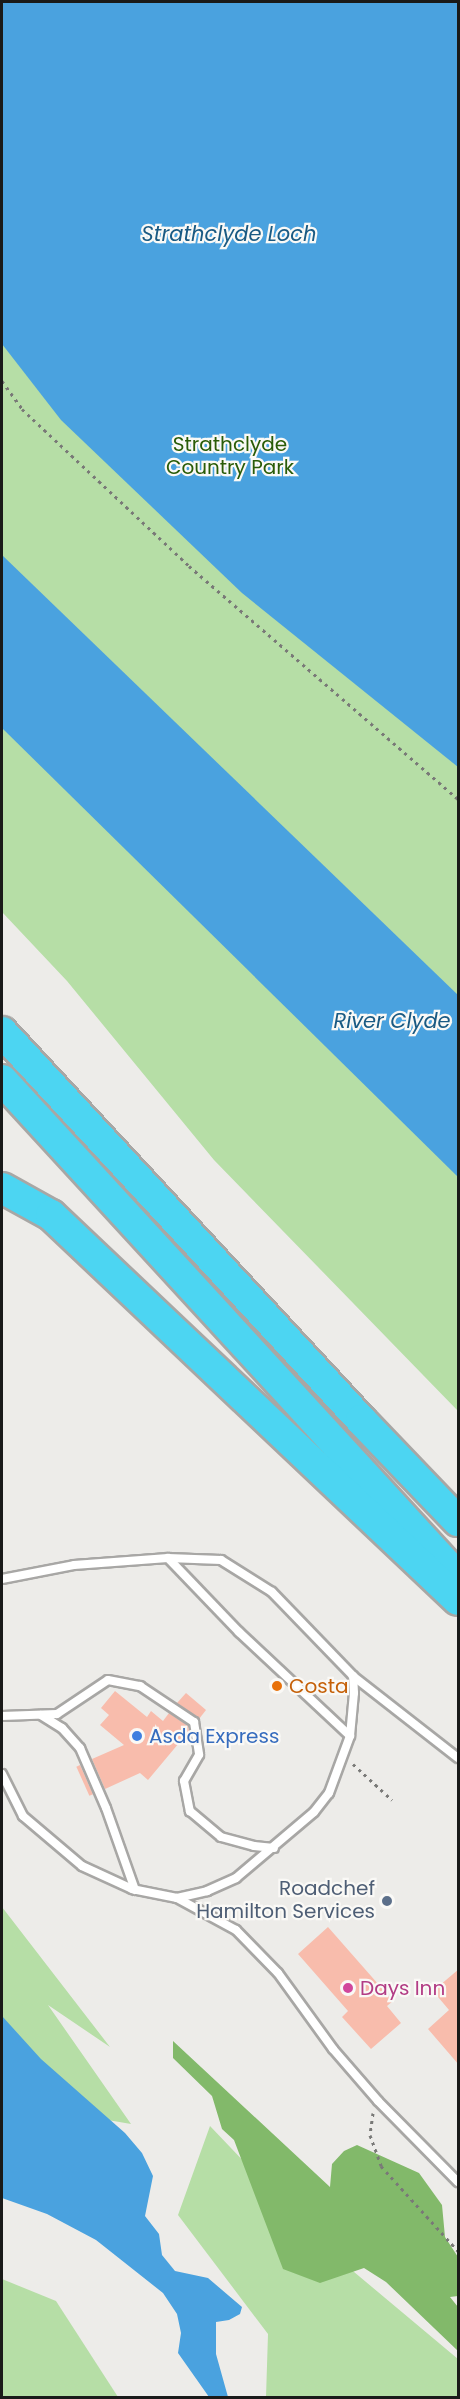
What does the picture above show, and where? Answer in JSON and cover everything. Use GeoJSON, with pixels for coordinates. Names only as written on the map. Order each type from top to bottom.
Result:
{"type":"FeatureCollection","features":[{"type":"Feature","properties":{"kind":"highway"},"geometry":{"type":"LineString","coordinates":[[2,1032],[361,1420],[459,1521]]}},
{"type":"Feature","properties":{"kind":"highway"},"geometry":{"type":"LineString","coordinates":[[2,1080],[459,1577]]}},
{"type":"Feature","properties":{"kind":"highway"},"geometry":{"type":"LineString","coordinates":[[2,1188],[51,1215],[459,1600]]}},
{"type":"Feature","properties":{"kind":"lane"},"geometry":{"type":"LineString","coordinates":[[2,1579],[74,1565],[168,1558],[221,1560],[272,1592],[353,1676],[459,1758]]}},
{"type":"Feature","properties":{"kind":"lane"},"geometry":{"type":"LineString","coordinates":[[168,1558],[239,1632],[350,1736]]}},
{"type":"Feature","properties":{"kind":"lane"},"geometry":{"type":"LineString","coordinates":[[177,1898],[207,1891],[236,1878],[303,1823],[329,1792],[350,1736],[354,1693],[353,1676]]}},
{"type":"Feature","properties":{"kind":"lane"},"geometry":{"type":"LineString","coordinates":[[2,1716],[57,1714],[108,1680],[140,1686],[194,1722],[199,1755],[184,1781],[190,1811],[221,1837],[254,1846],[274,1848]]}},
{"type":"Feature","properties":{"kind":"lane"},"geometry":{"type":"LineString","coordinates":[[42,1715],[62,1728],[80,1748],[106,1808],[135,1890]]}},
{"type":"Feature","properties":{"kind":"lane"},"geometry":{"type":"LineString","coordinates":[[2,1774],[23,1816],[82,1866],[135,1890],[177,1898],[236,1930],[278,1973],[333,2049],[378,2101],[459,2182]]}},
{"type":"Feature","properties":{"kind":"path"},"geometry":{"type":"LineString","coordinates":[[2,381],[22,409],[189,566],[459,799]]}},
{"type":"Feature","properties":{"kind":"path"},"geometry":{"type":"LineString","coordinates":[[342,1755],[392,1800]]}},
{"type":"Feature","properties":{"kind":"path"},"geometry":{"type":"LineString","coordinates":[[378,2101],[370,2120],[370,2135],[381,2166],[459,2251]]}},
{"type":"Feature","properties":{"kind":"green space","name":"Strathclyde Country Park"},"geometry":{"type":"Polygon","coordinates":[[[2,2],[458,2],[458,1411],[214,1160],[67,981],[2,912],[2,2]]]}},
{"type":"Feature","properties":{"kind":"green space"},"geometry":{"type":"Polygon","coordinates":[[[2,1907],[110,2047],[48,2005],[131,2124],[38,2108],[2,2064],[2,1907]]]}},
{"type":"Feature","properties":{"kind":"green space"},"geometry":{"type":"Polygon","coordinates":[[[173,2041],[330,2187],[332,2164],[344,2151],[357,2145],[419,2173],[442,2205],[445,2237],[458,2257],[458,2296],[450,2297],[458,2307],[458,2351],[386,2282],[364,2268],[320,2283],[283,2269],[234,2140],[222,2129],[212,2096],[173,2058],[173,2041]]]}},
{"type":"Feature","properties":{"kind":"green space"},"geometry":{"type":"Polygon","coordinates":[[[210,2126],[329,2251],[458,2359],[458,2397],[266,2397],[268,2334],[178,2215],[210,2126]]]}},
{"type":"Feature","properties":{"kind":"green space"},"geometry":{"type":"Polygon","coordinates":[[[2,2279],[56,2301],[118,2397],[2,2397],[2,2279]]]}},
{"type":"Feature","properties":{"kind":"water","name":"Strathclyde Loch"},"geometry":{"type":"Polygon","coordinates":[[[2,2],[458,2],[458,767],[242,593],[61,420],[2,344],[2,2]]]}},
{"type":"Feature","properties":{"kind":"water","name":"River Clyde"},"geometry":{"type":"Polygon","coordinates":[[[2,555],[458,995],[458,1177],[2,728],[2,555]]]}},
{"type":"Feature","properties":{"kind":"water"},"geometry":{"type":"Polygon","coordinates":[[[2,2016],[41,2059],[125,2133],[142,2153],[153,2176],[145,2216],[159,2234],[162,2255],[175,2271],[208,2278],[242,2307],[240,2314],[229,2320],[216,2322],[216,2354],[228,2397],[209,2397],[178,2353],[181,2333],[177,2314],[163,2293],[96,2240],[47,2214],[2,2198],[2,2016]]]}},
{"type":"Feature","properties":{"kind":"building"},"geometry":{"type":"Polygon","coordinates":[[[115,1691],[147,1717],[151,1711],[163,1721],[169,1713],[188,1726],[189,1731],[148,1780],[140,1773],[105,1789],[92,1759],[124,1745],[100,1725],[109,1715],[101,1708],[115,1691]]]}},
{"type":"Feature","properties":{"kind":"building"},"geometry":{"type":"Polygon","coordinates":[[[186,1693],[206,1710],[199,1719],[177,1703],[186,1693]]]}},
{"type":"Feature","properties":{"kind":"building"},"geometry":{"type":"Polygon","coordinates":[[[80,1765],[93,1794],[89,1796],[76,1767],[80,1765]]]}},
{"type":"Feature","properties":{"kind":"building"},"geometry":{"type":"Polygon","coordinates":[[[328,1927],[393,2001],[387,2006],[401,2023],[371,2049],[342,2017],[348,2011],[298,1954],[328,1927]]]}},
{"type":"Feature","properties":{"kind":"building"},"geometry":{"type":"Polygon","coordinates":[[[459,1969],[459,2065],[428,2029],[449,2010],[433,1991],[459,1969]]]}},
{"type":"Feature","properties":{"kind":"place","name":"Costa"},"geometry":{"type":"Point","coordinates":[277,1686]}},
{"type":"Feature","properties":{"kind":"place","name":"Asda Express"},"geometry":{"type":"Point","coordinates":[137,1736]}},
{"type":"Feature","properties":{"kind":"place","name":"Roadchef Hamilton Services"},"geometry":{"type":"Point","coordinates":[387,1901]}},
{"type":"Feature","properties":{"kind":"place","name":"Days Inn"},"geometry":{"type":"Point","coordinates":[348,1988]}}]}
